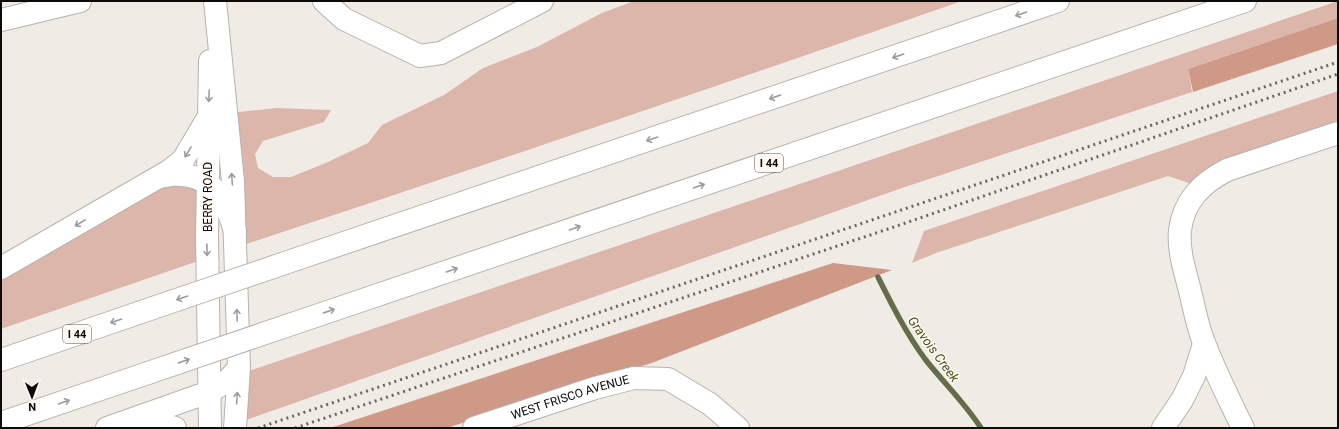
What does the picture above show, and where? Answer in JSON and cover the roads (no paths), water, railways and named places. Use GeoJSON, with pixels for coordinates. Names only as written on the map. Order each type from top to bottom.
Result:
{"type":"FeatureCollection","features":[{"type":"Feature","properties":{"kind":"main road"},"geometry":{"type":"LineString","coordinates":[[1,20],[80,1]]}},
{"type":"Feature","properties":{"kind":"main road","name":"BERRY ROAD"},"geometry":{"type":"LineString","coordinates":[[210,428],[208,118],[211,1]]}},
{"type":"Feature","properties":{"kind":"main road","name":"BERRY ROAD"},"geometry":{"type":"LineString","coordinates":[[215,1],[233,180],[239,368],[235,428]]}},
{"type":"Feature","properties":{"kind":"main road"},"geometry":{"type":"LineString","coordinates":[[324,1],[344,19],[420,56],[441,53],[542,1]]}},
{"type":"Feature","properties":{"kind":"main road","name":"I 44"},"geometry":{"type":"LineString","coordinates":[[1,360],[1058,1]]}},
{"type":"Feature","properties":{"kind":"main road","name":"I 44"},"geometry":{"type":"LineString","coordinates":[[1,423],[1245,1]]}},
{"type":"Feature","properties":{"kind":"main road"},"geometry":{"type":"LineString","coordinates":[[1,268],[160,177],[183,160],[208,118]]}},
{"type":"Feature","properties":{"kind":"main road"},"geometry":{"type":"LineString","coordinates":[[1243,428],[1204,344],[1181,255],[1180,230],[1184,216],[1191,200],[1203,185],[1214,177],[1227,170],[1338,133]]}},
{"type":"Feature","properties":{"kind":"main road"},"geometry":{"type":"LineString","coordinates":[[160,177],[177,174],[193,176],[208,182],[222,198],[230,215],[235,231]]}},
{"type":"Feature","properties":{"kind":"main road"},"geometry":{"type":"LineString","coordinates":[[1163,428],[1182,400],[1194,376],[1204,344]]}},
{"type":"Feature","properties":{"kind":"main road"},"geometry":{"type":"LineString","coordinates":[[117,425],[209,392],[226,382],[239,368]]}},
{"type":"Feature","properties":{"kind":"main road","name":"WEST FRISCO AVENUE"},"geometry":{"type":"LineString","coordinates":[[474,428],[595,388],[634,378],[668,379],[710,404],[738,428]]}},
{"type":"Feature","properties":{"kind":"main road"},"geometry":{"type":"LineString","coordinates":[[117,425],[153,421],[175,428]]}},
{"type":"Feature","properties":{"kind":"waterway","name":"Gravois Creek"},"geometry":{"type":"LineString","coordinates":[[878,277],[918,349],[981,428]]}},
{"type":"Feature","properties":{"kind":"railway"},"geometry":{"type":"LineString","coordinates":[[258,428],[1338,62]]}},
{"type":"Feature","properties":{"kind":"railway"},"geometry":{"type":"LineString","coordinates":[[295,428],[888,229],[1338,74]]}}]}
